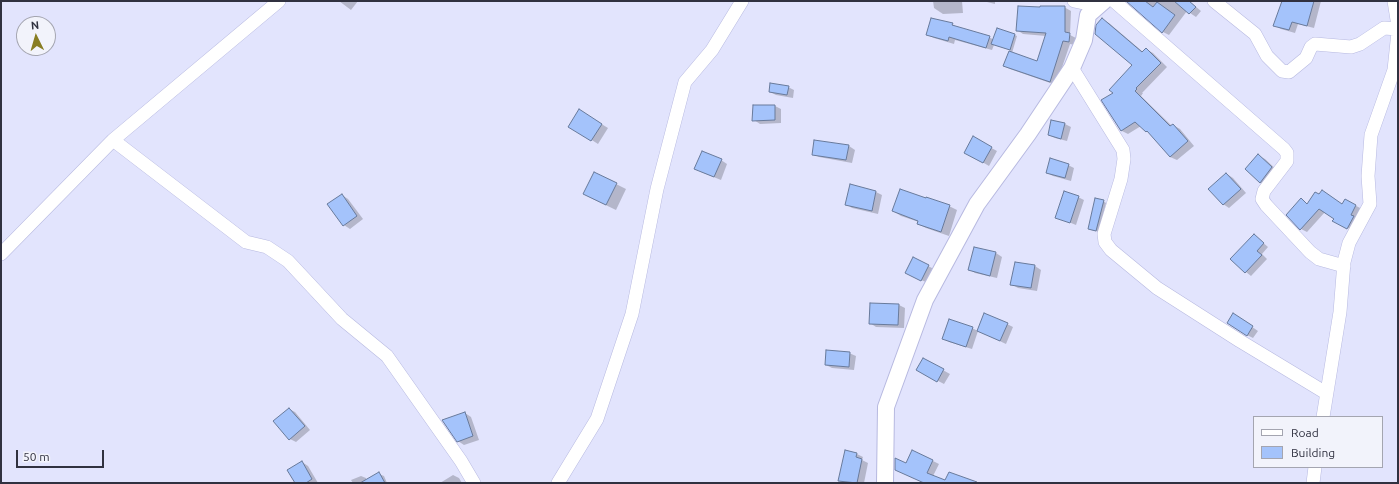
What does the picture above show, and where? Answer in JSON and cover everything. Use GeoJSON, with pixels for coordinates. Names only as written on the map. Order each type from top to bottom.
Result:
{"type":"FeatureCollection","features":[{"type":"Feature","properties":{"kind":"street"},"geometry":{"type":"LineString","coordinates":[[1,254],[113,140],[278,1]]}},
{"type":"Feature","properties":{"kind":"street"},"geometry":{"type":"LineString","coordinates":[[558,483],[597,419],[632,314],[657,190],[685,82],[712,50],[742,1]]}},
{"type":"Feature","properties":{"kind":"street"},"geometry":{"type":"LineString","coordinates":[[1074,1],[1101,4]]}},
{"type":"Feature","properties":{"kind":"street"},"geometry":{"type":"LineString","coordinates":[[1114,1],[1284,149],[1287,153],[1288,161],[1264,191],[1262,199],[1266,206],[1310,252],[1319,259],[1344,266]]}},
{"type":"Feature","properties":{"kind":"street"},"geometry":{"type":"LineString","coordinates":[[1214,1],[1255,34],[1267,56],[1282,71],[1289,72],[1306,58],[1312,45],[1317,44],[1350,47],[1360,44],[1384,28],[1398,27],[1394,1]]}},
{"type":"Feature","properties":{"kind":"street"},"geometry":{"type":"LineString","coordinates":[[885,483],[886,407],[925,300],[977,204],[1028,134],[1072,68],[1084,40],[1088,15],[1101,4]]}},
{"type":"Feature","properties":{"kind":"street"},"geometry":{"type":"LineString","coordinates":[[1322,416],[1340,312],[1344,266],[1349,244],[1370,204],[1368,176],[1371,135],[1394,70],[1398,32]]}},
{"type":"Feature","properties":{"kind":"street"},"geometry":{"type":"LineString","coordinates":[[1072,68],[1123,150],[1124,159],[1121,179],[1104,234],[1105,242],[1111,250],[1157,288],[1240,341],[1326,393]]}},
{"type":"Feature","properties":{"kind":"street"},"geometry":{"type":"LineString","coordinates":[[113,140],[246,242],[267,247],[288,261],[342,319],[387,356],[461,461],[474,483]]}},
{"type":"Feature","properties":{"kind":"street"},"geometry":{"type":"LineString","coordinates":[[1313,483],[1315,468]]}},
{"type":"Feature","properties":{"kind":"building"},"geometry":{"type":"Polygon","coordinates":[[[1126,1],[1145,1],[1153,7],[1157,2],[1175,15],[1162,33],[1126,1]]]}},
{"type":"Feature","properties":{"kind":"building"},"geometry":{"type":"Polygon","coordinates":[[[1174,1],[1189,1],[1196,7],[1189,14],[1174,1]]]}},
{"type":"Feature","properties":{"kind":"building"},"geometry":{"type":"Polygon","coordinates":[[[1282,1],[1314,1],[1307,26],[1292,22],[1289,30],[1273,26],[1282,1]]]}},
{"type":"Feature","properties":{"kind":"building"},"geometry":{"type":"Polygon","coordinates":[[[1018,6],[1065,6],[1065,32],[1070,33],[1069,42],[1063,41],[1050,82],[1003,66],[1009,51],[1037,61],[1046,33],[1016,31],[1018,6]]]}},
{"type":"Feature","properties":{"kind":"building"},"geometry":{"type":"Polygon","coordinates":[[[931,18],[953,23],[952,25],[990,36],[986,48],[949,37],[948,41],[926,35],[931,18]]]}},
{"type":"Feature","properties":{"kind":"building"},"geometry":{"type":"Polygon","coordinates":[[[1102,18],[1142,52],[1146,48],[1161,63],[1136,88],[1137,89],[1135,91],[1170,126],[1173,124],[1188,141],[1170,157],[1147,131],[1146,132],[1135,122],[1121,131],[1101,100],[1113,93],[1109,90],[1132,65],[1095,34],[1096,25],[1102,18]]]}},
{"type":"Feature","properties":{"kind":"building"},"geometry":{"type":"Polygon","coordinates":[[[997,28],[1015,34],[1010,50],[991,44],[997,28]]]}},
{"type":"Feature","properties":{"kind":"building"},"geometry":{"type":"Polygon","coordinates":[[[770,83],[789,86],[787,95],[769,92],[770,83]]]}},
{"type":"Feature","properties":{"kind":"building"},"geometry":{"type":"Polygon","coordinates":[[[753,105],[775,105],[775,120],[752,121],[753,105]]]}},
{"type":"Feature","properties":{"kind":"building"},"geometry":{"type":"Polygon","coordinates":[[[579,109],[602,124],[591,141],[568,127],[579,109]]]}},
{"type":"Feature","properties":{"kind":"building"},"geometry":{"type":"Polygon","coordinates":[[[1051,120],[1065,123],[1061,139],[1048,135],[1051,120]]]}},
{"type":"Feature","properties":{"kind":"building"},"geometry":{"type":"Polygon","coordinates":[[[973,136],[992,147],[983,163],[964,153],[973,136]]]}},
{"type":"Feature","properties":{"kind":"building"},"geometry":{"type":"Polygon","coordinates":[[[814,140],[849,145],[846,160],[812,155],[814,140]]]}},
{"type":"Feature","properties":{"kind":"building"},"geometry":{"type":"Polygon","coordinates":[[[702,151],[722,159],[714,177],[694,169],[702,151]]]}},
{"type":"Feature","properties":{"kind":"building"},"geometry":{"type":"Polygon","coordinates":[[[1258,154],[1272,167],[1260,183],[1245,169],[1258,154]]]}},
{"type":"Feature","properties":{"kind":"building"},"geometry":{"type":"Polygon","coordinates":[[[1050,158],[1069,164],[1065,178],[1046,173],[1050,158]]]}},
{"type":"Feature","properties":{"kind":"building"},"geometry":{"type":"Polygon","coordinates":[[[594,172],[617,183],[606,205],[583,194],[594,172]]]}},
{"type":"Feature","properties":{"kind":"building"},"geometry":{"type":"Polygon","coordinates":[[[1226,173],[1241,189],[1223,205],[1208,189],[1226,173]]]}},
{"type":"Feature","properties":{"kind":"building"},"geometry":{"type":"Polygon","coordinates":[[[850,184],[876,191],[872,211],[845,205],[850,184]]]}},
{"type":"Feature","properties":{"kind":"building"},"geometry":{"type":"Polygon","coordinates":[[[900,189],[950,205],[941,232],[917,224],[918,221],[892,211],[900,189]]]}},
{"type":"Feature","properties":{"kind":"building"},"geometry":{"type":"Polygon","coordinates":[[[1322,190],[1342,204],[1345,199],[1356,205],[1351,215],[1354,216],[1347,229],[1332,221],[1334,219],[1319,209],[1300,230],[1286,215],[1301,198],[1307,204],[1315,192],[1319,194],[1322,190]]]}},
{"type":"Feature","properties":{"kind":"building"},"geometry":{"type":"Polygon","coordinates":[[[1064,191],[1079,196],[1070,223],[1055,218],[1064,191]]]}},
{"type":"Feature","properties":{"kind":"building"},"geometry":{"type":"Polygon","coordinates":[[[342,194],[357,216],[343,226],[327,204],[342,194]]]}},
{"type":"Feature","properties":{"kind":"building"},"geometry":{"type":"Polygon","coordinates":[[[1095,198],[1104,200],[1096,231],[1088,229],[1095,198]]]}},
{"type":"Feature","properties":{"kind":"building"},"geometry":{"type":"Polygon","coordinates":[[[1254,234],[1264,243],[1257,251],[1262,255],[1245,273],[1230,259],[1254,234]]]}},
{"type":"Feature","properties":{"kind":"building"},"geometry":{"type":"Polygon","coordinates":[[[974,247],[996,252],[990,276],[968,270],[974,247]]]}},
{"type":"Feature","properties":{"kind":"building"},"geometry":{"type":"Polygon","coordinates":[[[913,257],[929,265],[921,281],[905,273],[913,257]]]}},
{"type":"Feature","properties":{"kind":"building"},"geometry":{"type":"Polygon","coordinates":[[[1015,262],[1035,265],[1031,288],[1010,285],[1015,262]]]}},
{"type":"Feature","properties":{"kind":"building"},"geometry":{"type":"Polygon","coordinates":[[[870,303],[899,304],[898,325],[869,324],[870,303]]]}},
{"type":"Feature","properties":{"kind":"building"},"geometry":{"type":"Polygon","coordinates":[[[984,313],[1008,323],[1000,341],[977,331],[984,313]]]}},
{"type":"Feature","properties":{"kind":"building"},"geometry":{"type":"Polygon","coordinates":[[[1233,313],[1253,326],[1247,336],[1227,323],[1233,313]]]}},
{"type":"Feature","properties":{"kind":"building"},"geometry":{"type":"Polygon","coordinates":[[[949,319],[973,327],[966,347],[942,339],[949,319]]]}},
{"type":"Feature","properties":{"kind":"building"},"geometry":{"type":"Polygon","coordinates":[[[826,350],[850,352],[849,367],[825,365],[826,350]]]}},
{"type":"Feature","properties":{"kind":"building"},"geometry":{"type":"Polygon","coordinates":[[[923,358],[944,369],[937,382],[916,370],[923,358]]]}},
{"type":"Feature","properties":{"kind":"building"},"geometry":{"type":"Polygon","coordinates":[[[289,408],[305,426],[289,440],[273,421],[289,408]]]}},
{"type":"Feature","properties":{"kind":"building"},"geometry":{"type":"Polygon","coordinates":[[[465,412],[473,436],[457,442],[442,420],[465,412]]]}},
{"type":"Feature","properties":{"kind":"building"},"geometry":{"type":"Polygon","coordinates":[[[845,450],[857,453],[856,457],[862,459],[857,483],[838,481],[845,450]]]}},
{"type":"Feature","properties":{"kind":"building"},"geometry":{"type":"Polygon","coordinates":[[[912,450],[933,460],[927,473],[945,480],[949,472],[977,483],[924,483],[895,470],[895,458],[906,463],[912,450]]]}},
{"type":"Feature","properties":{"kind":"building"},"geometry":{"type":"Polygon","coordinates":[[[302,461],[312,479],[306,483],[295,483],[287,470],[302,461]]]}},
{"type":"Feature","properties":{"kind":"building"},"geometry":{"type":"Polygon","coordinates":[[[379,472],[385,483],[360,483],[379,472]]]}}]}
